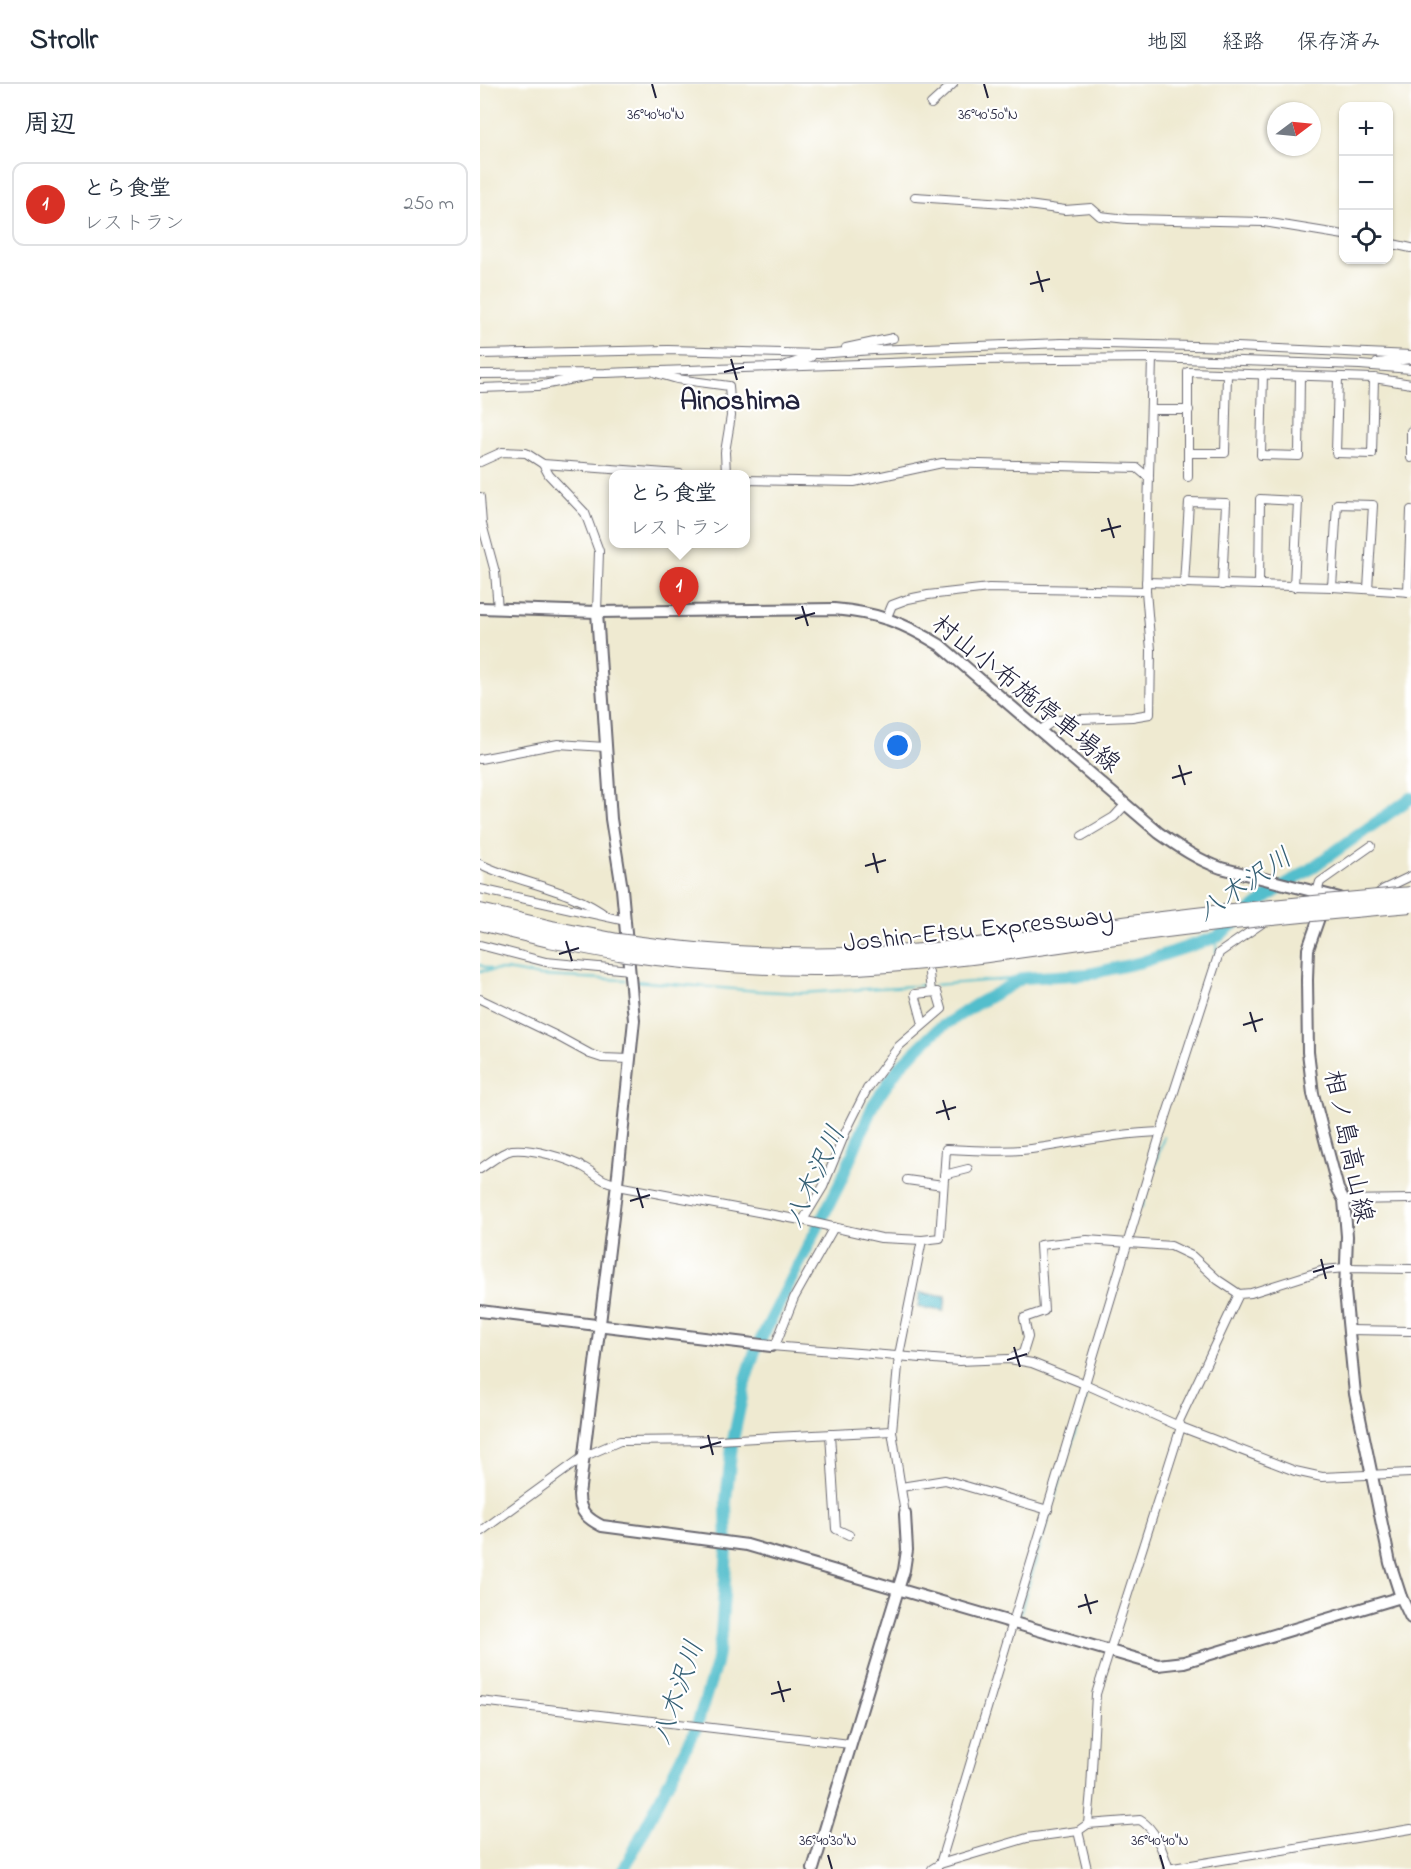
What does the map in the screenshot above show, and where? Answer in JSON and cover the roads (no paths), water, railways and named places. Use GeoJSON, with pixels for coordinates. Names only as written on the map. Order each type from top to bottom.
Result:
{"type":"FeatureCollection","features":[{"type":"Feature","properties":{"kind":"highway","name":"Joshin-Etsu Expressway"},"geometry":{"type":"LineString","coordinates":[[480,923],[549,940],[619,947],[758,955],[827,956],[898,953],[974,945],[1212,913],[1411,894]]}},
{"type":"Feature","properties":{"kind":"highway","name":"Joshin-Etsu Expressway"},"geometry":{"type":"LineString","coordinates":[[480,911],[619,947],[688,962],[757,967],[828,968],[975,957],[1180,928],[1411,905]]}},
{"type":"Feature","properties":{"kind":"street"},"geometry":{"type":"LineString","coordinates":[[931,104],[953,84]]}},
{"type":"Feature","properties":{"kind":"street"},"geometry":{"type":"LineString","coordinates":[[915,197],[1020,204],[1065,210],[1091,208],[1100,216],[1127,219],[1264,222],[1339,234]]}},
{"type":"Feature","properties":{"kind":"street"},"geometry":{"type":"LineString","coordinates":[[1393,244],[1411,248]]}},
{"type":"Feature","properties":{"kind":"street"},"geometry":{"type":"LineString","coordinates":[[776,368],[818,354],[893,338]]}},
{"type":"Feature","properties":{"kind":"street"},"geometry":{"type":"LineString","coordinates":[[480,354],[668,350],[818,354],[1062,343],[1237,347],[1411,357]]}},
{"type":"Feature","properties":{"kind":"street"},"geometry":{"type":"LineString","coordinates":[[1360,365],[1411,357]]}},
{"type":"Feature","properties":{"kind":"street"},"geometry":{"type":"LineString","coordinates":[[1039,730],[1055,720],[1132,717],[1150,714],[1151,650],[1146,587],[1152,358]]}},
{"type":"Feature","properties":{"kind":"street"},"geometry":{"type":"LineString","coordinates":[[480,374],[605,373],[972,360],[1152,358],[1360,365],[1411,369]]}},
{"type":"Feature","properties":{"kind":"street"},"geometry":{"type":"LineString","coordinates":[[648,371],[677,379],[729,386],[731,416],[725,452],[726,470]]}},
{"type":"Feature","properties":{"kind":"street"},"geometry":{"type":"LineString","coordinates":[[1188,477],[1188,372],[1374,378],[1411,384]]}},
{"type":"Feature","properties":{"kind":"street"},"geometry":{"type":"LineString","coordinates":[[480,388],[538,386],[605,373]]}},
{"type":"Feature","properties":{"kind":"street"},"geometry":{"type":"LineString","coordinates":[[1189,453],[1225,453],[1227,374]]}},
{"type":"Feature","properties":{"kind":"street"},"geometry":{"type":"LineString","coordinates":[[1263,374],[1262,455],[1299,456],[1300,376]]}},
{"type":"Feature","properties":{"kind":"street"},"geometry":{"type":"LineString","coordinates":[[1338,377],[1336,453],[1372,454],[1374,378]]}},
{"type":"Feature","properties":{"kind":"street"},"geometry":{"type":"LineString","coordinates":[[1152,410],[1189,410]]}},
{"type":"Feature","properties":{"kind":"street"},"geometry":{"type":"LineString","coordinates":[[1411,431],[1411,458]]}},
{"type":"Feature","properties":{"kind":"street"},"geometry":{"type":"LineString","coordinates":[[480,462],[502,452],[526,453],[543,464],[549,475],[585,513],[599,551],[597,612],[605,747],[611,819],[626,921],[634,1020],[617,1185],[583,1457],[579,1504],[587,1518],[602,1526],[747,1545],[898,1591],[1158,1665],[1184,1662],[1401,1597]]}},
{"type":"Feature","properties":{"kind":"street"},"geometry":{"type":"LineString","coordinates":[[750,480],[854,482],[942,463],[1137,468],[1149,478]]}},
{"type":"Feature","properties":{"kind":"street"},"geometry":{"type":"LineString","coordinates":[[543,464],[625,470]]}},
{"type":"Feature","properties":{"kind":"street"},"geometry":{"type":"LineString","coordinates":[[480,497],[482,524],[495,572],[498,609]]}},
{"type":"Feature","properties":{"kind":"street"},"geometry":{"type":"LineString","coordinates":[[1259,585],[1260,499],[1298,501],[1294,587]]}},
{"type":"Feature","properties":{"kind":"street"},"geometry":{"type":"LineString","coordinates":[[1184,584],[1189,502],[1226,503],[1222,585]]}},
{"type":"Feature","properties":{"kind":"street"},"geometry":{"type":"LineString","coordinates":[[1332,587],[1337,504],[1373,505],[1368,589]]}},
{"type":"Feature","properties":{"kind":"street"},"geometry":{"type":"LineString","coordinates":[[887,617],[892,605],[908,599],[989,588],[1146,587],[1184,584],[1332,587],[1410,592],[1411,510]]}},
{"type":"Feature","properties":{"kind":"street","name":"村山小布施停車場線"},"geometry":{"type":"LineString","coordinates":[[480,608],[597,612],[834,609],[887,617],[911,627],[940,645],[1159,833],[1204,862],[1248,876],[1328,896],[1411,913]]}},
{"type":"Feature","properties":{"kind":"street"},"geometry":{"type":"LineString","coordinates":[[480,759],[558,744],[605,747]]}},
{"type":"Feature","properties":{"kind":"street"},"geometry":{"type":"LineString","coordinates":[[1082,836],[1114,817],[1126,804]]}},
{"type":"Feature","properties":{"kind":"street"},"geometry":{"type":"LineString","coordinates":[[936,1867],[1048,1509],[1161,1132],[1219,953],[1311,891],[1320,882],[1371,846]]}},
{"type":"Feature","properties":{"kind":"street"},"geometry":{"type":"LineString","coordinates":[[480,864],[566,896],[598,910],[610,919]]}},
{"type":"Feature","properties":{"kind":"street"},"geometry":{"type":"LineString","coordinates":[[1366,903],[1384,889],[1409,879]]}},
{"type":"Feature","properties":{"kind":"street"},"geometry":{"type":"LineString","coordinates":[[480,890],[626,921]]}},
{"type":"Feature","properties":{"kind":"street","name":"相ノ島高山線"},"geometry":{"type":"LineString","coordinates":[[1328,896],[1308,949],[1308,1052],[1313,1094],[1338,1189],[1344,1200],[1347,1236],[1348,1330],[1355,1394],[1390,1563],[1401,1597],[1411,1618]]}},
{"type":"Feature","properties":{"kind":"street"},"geometry":{"type":"LineString","coordinates":[[480,945],[546,962],[630,972]]}},
{"type":"Feature","properties":{"kind":"street"},"geometry":{"type":"LineString","coordinates":[[929,973],[931,992]]}},
{"type":"Feature","properties":{"kind":"street"},"geometry":{"type":"LineString","coordinates":[[805,1220],[823,1187],[846,1131],[867,1089],[898,1046],[942,1009],[937,992],[915,994],[923,1024]]}},
{"type":"Feature","properties":{"kind":"street"},"geometry":{"type":"LineString","coordinates":[[480,999],[590,1054],[602,1058],[630,1059]]}},
{"type":"Feature","properties":{"kind":"street"},"geometry":{"type":"LineString","coordinates":[[480,1169],[512,1150],[532,1152],[562,1158],[584,1168],[602,1181],[617,1185],[805,1220],[881,1238],[922,1240],[940,1238],[945,1149],[1036,1148],[1077,1140],[1161,1132]]}},
{"type":"Feature","properties":{"kind":"street"},"geometry":{"type":"LineString","coordinates":[[944,1175],[968,1168]]}},
{"type":"Feature","properties":{"kind":"street"},"geometry":{"type":"LineString","coordinates":[[907,1180],[943,1185]]}},
{"type":"Feature","properties":{"kind":"street"},"geometry":{"type":"LineString","coordinates":[[1344,1200],[1411,1199]]}},
{"type":"Feature","properties":{"kind":"street"},"geometry":{"type":"LineString","coordinates":[[773,1346],[794,1298],[834,1227]]}},
{"type":"Feature","properties":{"kind":"street"},"geometry":{"type":"LineString","coordinates":[[813,1869],[898,1591],[908,1550],[905,1514],[892,1431],[899,1355],[922,1240]]}},
{"type":"Feature","properties":{"kind":"street"},"geometry":{"type":"LineString","coordinates":[[1009,1359],[1023,1353],[1028,1337],[1024,1318],[1044,1311],[1040,1245],[1088,1240],[1171,1246],[1192,1256],[1218,1280],[1239,1294],[1251,1293],[1324,1270],[1411,1269]]}},
{"type":"Feature","properties":{"kind":"street"},"geometry":{"type":"LineString","coordinates":[[1088,1824],[1096,1694],[1181,1427],[1179,1421],[1239,1294]]}},
{"type":"Feature","properties":{"kind":"street"},"geometry":{"type":"LineString","coordinates":[[480,1311],[816,1351],[959,1361],[1009,1359],[1032,1363],[1181,1427],[1295,1472],[1322,1477],[1411,1473]]}},
{"type":"Feature","properties":{"kind":"street"},"geometry":{"type":"LineString","coordinates":[[1348,1330],[1411,1331]]}},
{"type":"Feature","properties":{"kind":"street"},"geometry":{"type":"LineString","coordinates":[[480,1532],[583,1457],[620,1441],[718,1440],[892,1431]]}},
{"type":"Feature","properties":{"kind":"street"},"geometry":{"type":"LineString","coordinates":[[830,1434],[836,1529],[849,1535]]}},
{"type":"Feature","properties":{"kind":"street"},"geometry":{"type":"LineString","coordinates":[[901,1487],[945,1480],[1048,1509]]}},
{"type":"Feature","properties":{"kind":"street"},"geometry":{"type":"LineString","coordinates":[[480,1701],[850,1744]]}},
{"type":"Feature","properties":{"kind":"street"},"geometry":{"type":"LineString","coordinates":[[936,1867],[1027,1838],[1078,1831],[1088,1824],[1140,1820],[1145,1822],[1158,1842],[1168,1869],[1218,1865],[1411,1829]]}},
{"type":"Feature","properties":{"kind":"street"},"geometry":{"type":"LineString","coordinates":[[1078,1831],[1087,1869]]}},
{"type":"Feature","properties":{"kind":"water"},"geometry":{"type":"Polygon","coordinates":[[[920,1293],[946,1296],[944,1311],[918,1307],[920,1293]]]}},
{"type":"Feature","properties":{"kind":"waterway","name":"八木沢川"},"geometry":{"type":"LineString","coordinates":[[624,1869],[696,1728],[716,1664],[721,1635],[727,1550],[726,1500],[732,1445],[746,1379],[755,1351],[840,1183],[873,1105],[899,1067],[937,1030],[1023,978],[1089,974],[1142,962],[1217,937],[1270,895],[1411,798]]}},
{"type":"Feature","properties":{"kind":"waterway"},"geometry":{"type":"LineString","coordinates":[[1216,953],[1217,937]]}},
{"type":"Feature","properties":{"kind":"waterway"},"geometry":{"type":"LineString","coordinates":[[480,965],[490,969]]}},
{"type":"Feature","properties":{"kind":"waterway"},"geometry":{"type":"LineString","coordinates":[[480,971],[506,970],[540,976],[626,980]]}},
{"type":"Feature","properties":{"kind":"waterway"},"geometry":{"type":"LineString","coordinates":[[934,985],[1023,978]]}},
{"type":"Feature","properties":{"kind":"waterway"},"geometry":{"type":"LineString","coordinates":[[634,981],[801,993],[928,985]]}},
{"type":"Feature","properties":{"kind":"waterway"},"geometry":{"type":"LineString","coordinates":[[1142,1207],[1164,1136]]}},
{"type":"Feature","properties":{"kind":"waterway"},"geometry":{"type":"LineString","coordinates":[[1053,1503],[1089,1388]]}},
{"type":"Feature","properties":{"kind":"waterway"},"geometry":{"type":"LineString","coordinates":[[1018,1620],[1049,1516]]}},
{"type":"Feature","properties":{"kind":"place","name":"とら食堂"},"geometry":{"type":"Point","coordinates":[679,617]}},
{"type":"Feature","properties":{"kind":"district","name":"Ainoshima"},"geometry":{"type":"Point","coordinates":[740,399]}}]}
